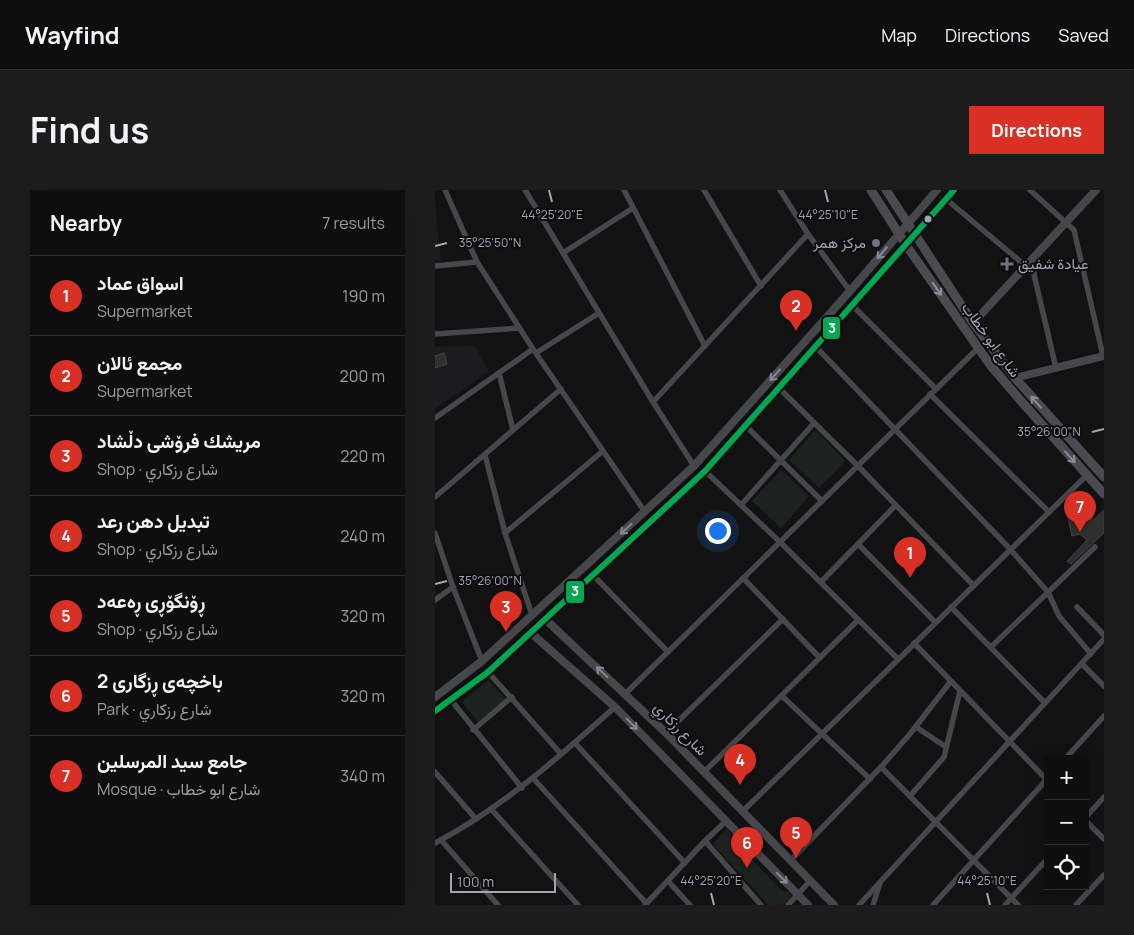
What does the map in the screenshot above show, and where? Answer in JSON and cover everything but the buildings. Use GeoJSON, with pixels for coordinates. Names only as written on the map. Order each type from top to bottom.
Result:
{"type":"FeatureCollection","features":[{"type":"Feature","properties":{"kind":"main road","name":"شارع ابو خطاب"},"geometry":{"type":"LineString","coordinates":[[871,190],[906,245],[978,348],[1008,386],[1104,494]]}},
{"type":"Feature","properties":{"kind":"main road","name":"شارع ابو خطاب"},"geometry":{"type":"LineString","coordinates":[[886,190],[973,323],[1015,378],[1104,477]]}},
{"type":"Feature","properties":{"kind":"street"},"geometry":{"type":"LineString","coordinates":[[445,190],[477,262],[534,351],[645,512]]}},
{"type":"Feature","properties":{"kind":"street"},"geometry":{"type":"LineString","coordinates":[[525,190],[653,402],[694,466]]}},
{"type":"Feature","properties":{"kind":"street"},"geometry":{"type":"LineString","coordinates":[[624,190],[705,346]]}},
{"type":"Feature","properties":{"kind":"street"},"geometry":{"type":"LineString","coordinates":[[704,190],[761,286]]}},
{"type":"Feature","properties":{"kind":"street"},"geometry":{"type":"LineString","coordinates":[[780,190],[850,292]]}},
{"type":"Feature","properties":{"kind":"street"},"geometry":{"type":"LineString","coordinates":[[435,697],[482,661],[694,466],[850,292],[937,190]]}},
{"type":"Feature","properties":{"kind":"street"},"geometry":{"type":"LineString","coordinates":[[435,711],[488,672],[705,471],[954,190]]}},
{"type":"Feature","properties":{"kind":"street"},"geometry":{"type":"LineString","coordinates":[[1015,378],[1103,356],[1074,230],[1030,190]]}},
{"type":"Feature","properties":{"kind":"street"},"geometry":{"type":"LineString","coordinates":[[973,323],[1096,190]]}},
{"type":"Feature","properties":{"kind":"street"},"geometry":{"type":"LineString","coordinates":[[946,199],[1029,264],[1034,273],[1056,368]]}},
{"type":"Feature","properties":{"kind":"street"},"geometry":{"type":"LineString","coordinates":[[563,253],[633,208]]}},
{"type":"Feature","properties":{"kind":"street"},"geometry":{"type":"LineString","coordinates":[[653,402],[809,234]]}},
{"type":"Feature","properties":{"kind":"street"},"geometry":{"type":"LineString","coordinates":[[435,266],[477,262]]}},
{"type":"Feature","properties":{"kind":"street"},"geometry":{"type":"LineString","coordinates":[[852,306],[936,389]]}},
{"type":"Feature","properties":{"kind":"street"},"geometry":{"type":"LineString","coordinates":[[435,418],[499,373],[599,313]]}},
{"type":"Feature","properties":{"kind":"street"},"geometry":{"type":"LineString","coordinates":[[435,334],[519,328]]}},
{"type":"Feature","properties":{"kind":"street"},"geometry":{"type":"LineString","coordinates":[[816,346],[1010,549],[1048,592],[1059,616],[1091,654]]}},
{"type":"Feature","properties":{"kind":"street"},"geometry":{"type":"LineString","coordinates":[[625,694],[978,348]]}},
{"type":"Feature","properties":{"kind":"street"},"geometry":{"type":"LineString","coordinates":[[499,373],[513,430]]}},
{"type":"Feature","properties":{"kind":"street"},"geometry":{"type":"LineString","coordinates":[[779,388],[857,465],[973,585]]}},
{"type":"Feature","properties":{"kind":"street"},"geometry":{"type":"LineString","coordinates":[[435,497],[561,389]]}},
{"type":"Feature","properties":{"kind":"street"},"geometry":{"type":"LineString","coordinates":[[930,394],[1049,512]]}},
{"type":"Feature","properties":{"kind":"street"},"geometry":{"type":"LineString","coordinates":[[741,505],[814,423]]}},
{"type":"Feature","properties":{"kind":"street"},"geometry":{"type":"LineString","coordinates":[[746,426],[821,501]]}},
{"type":"Feature","properties":{"kind":"street"},"geometry":{"type":"LineString","coordinates":[[505,533],[603,451]]}},
{"type":"Feature","properties":{"kind":"street"},"geometry":{"type":"LineString","coordinates":[[485,455],[505,533],[532,615]]}},
{"type":"Feature","properties":{"kind":"street"},"geometry":{"type":"LineString","coordinates":[[705,471],[898,659]]}},
{"type":"Feature","properties":{"kind":"street"},"geometry":{"type":"LineString","coordinates":[[742,812],[1087,475]]}},
{"type":"Feature","properties":{"kind":"street"},"geometry":{"type":"LineString","coordinates":[[669,490],[676,499]]}},
{"type":"Feature","properties":{"kind":"street"},"geometry":{"type":"LineString","coordinates":[[821,582],[895,506]]}},
{"type":"Feature","properties":{"kind":"street"},"geometry":{"type":"LineString","coordinates":[[435,533],[453,587],[482,661]]}},
{"type":"Feature","properties":{"kind":"street"},"geometry":{"type":"LineString","coordinates":[[858,544],[935,622]]}},
{"type":"Feature","properties":{"kind":"street"},"geometry":{"type":"LineString","coordinates":[[991,647],[1095,547]]}},
{"type":"Feature","properties":{"kind":"street"},"geometry":{"type":"LineString","coordinates":[[593,575],[667,652]]}},
{"type":"Feature","properties":{"kind":"street"},"geometry":{"type":"LineString","coordinates":[[743,578],[820,658]]}},
{"type":"Feature","properties":{"kind":"street"},"geometry":{"type":"LineString","coordinates":[[435,600],[453,587]]}},
{"type":"Feature","properties":{"kind":"street"},"geometry":{"type":"LineString","coordinates":[[951,607],[1045,703]]}},
{"type":"Feature","properties":{"kind":"street"},"geometry":{"type":"LineString","coordinates":[[1077,607],[1104,635]]}},
{"type":"Feature","properties":{"kind":"street","name":"شارع رزكاري"},"geometry":{"type":"LineString","coordinates":[[545,619],[666,734],[834,905]]}},
{"type":"Feature","properties":{"kind":"street"},"geometry":{"type":"LineString","coordinates":[[666,734],[783,619]]}},
{"type":"Feature","properties":{"kind":"street"},"geometry":{"type":"LineString","coordinates":[[704,772],[859,620]]}},
{"type":"Feature","properties":{"kind":"street","name":"شارع رزكاري"},"geometry":{"type":"LineString","coordinates":[[531,632],[615,706],[808,905]]}},
{"type":"Feature","properties":{"kind":"street"},"geometry":{"type":"LineString","coordinates":[[859,905],[1104,639]]}},
{"type":"Feature","properties":{"kind":"street"},"geometry":{"type":"LineString","coordinates":[[559,656],[571,643]]}},
{"type":"Feature","properties":{"kind":"street"},"geometry":{"type":"LineString","coordinates":[[914,643],[1044,777]]}},
{"type":"Feature","properties":{"kind":"street"},"geometry":{"type":"LineString","coordinates":[[1082,664],[1104,686]]}},
{"type":"Feature","properties":{"kind":"street"},"geometry":{"type":"LineString","coordinates":[[488,672],[561,754]]}},
{"type":"Feature","properties":{"kind":"street"},"geometry":{"type":"LineString","coordinates":[[461,677],[469,687]]}},
{"type":"Feature","properties":{"kind":"street"},"geometry":{"type":"LineString","coordinates":[[791,860],[881,767],[916,727],[951,681]]}},
{"type":"Feature","properties":{"kind":"street"},"geometry":{"type":"LineString","coordinates":[[910,796],[945,756],[960,691]]}},
{"type":"Feature","properties":{"kind":"street"},"geometry":{"type":"LineString","coordinates":[[782,696],[870,779]]}},
{"type":"Feature","properties":{"kind":"street"},"geometry":{"type":"LineString","coordinates":[[473,730],[512,697]]}},
{"type":"Feature","properties":{"kind":"street"},"geometry":{"type":"LineString","coordinates":[[451,700],[473,730],[522,788]]}},
{"type":"Feature","properties":{"kind":"street"},"geometry":{"type":"LineString","coordinates":[[497,905],[438,842],[522,788],[615,706]]}},
{"type":"Feature","properties":{"kind":"street"},"geometry":{"type":"LineString","coordinates":[[1069,755],[1104,716]]}},
{"type":"Feature","properties":{"kind":"street"},"geometry":{"type":"LineString","coordinates":[[916,727],[946,747]]}},
{"type":"Feature","properties":{"kind":"street"},"geometry":{"type":"LineString","coordinates":[[575,743],[685,862]]}},
{"type":"Feature","properties":{"kind":"street"},"geometry":{"type":"LineString","coordinates":[[881,767],[1018,905]]}},
{"type":"Feature","properties":{"kind":"street"},"geometry":{"type":"LineString","coordinates":[[435,772],[476,819]]}},
{"type":"Feature","properties":{"kind":"street"},"geometry":{"type":"LineString","coordinates":[[533,778],[646,904],[726,821]]}},
{"type":"Feature","properties":{"kind":"street"},"geometry":{"type":"LineString","coordinates":[[933,905],[1044,783]]}},
{"type":"Feature","properties":{"kind":"street"},"geometry":{"type":"LineString","coordinates":[[1089,814],[1104,797]]}},
{"type":"Feature","properties":{"kind":"street"},"geometry":{"type":"LineString","coordinates":[[491,809],[578,905]]}},
{"type":"Feature","properties":{"kind":"street"},"geometry":{"type":"LineString","coordinates":[[1089,823],[1104,839]]}},
{"type":"Feature","properties":{"kind":"street"},"geometry":{"type":"LineString","coordinates":[[705,841],[761,905]]}},
{"type":"Feature","properties":{"kind":"street"},"geometry":{"type":"LineString","coordinates":[[1005,905],[1044,862]]}},
{"type":"Feature","properties":{"kind":"street"},"geometry":{"type":"LineString","coordinates":[[1076,905],[1104,875]]}},
{"type":"Feature","properties":{"kind":"street"},"geometry":{"type":"LineString","coordinates":[[788,905],[811,880]]}},
{"type":"Feature","properties":{"kind":"street"},"geometry":{"type":"LineString","coordinates":[[668,881],[690,905]]}},
{"type":"Feature","properties":{"kind":"street"},"geometry":{"type":"LineString","coordinates":[[873,905],[880,881]]}},
{"type":"Feature","properties":{"kind":"shaded area"},"geometry":{"type":"Polygon","coordinates":[[[435,201],[441,260],[435,260],[435,201]]]}},
{"type":"Feature","properties":{"kind":"shaded area"},"geometry":{"type":"Polygon","coordinates":[[[474,345],[489,371],[435,409],[435,347],[474,345]]]}},
{"type":"Feature","properties":{"kind":"shaded area"},"geometry":{"type":"Polygon","coordinates":[[[816,430],[845,461],[819,488],[789,460],[816,430]]]}},
{"type":"Feature","properties":{"kind":"shaded area"},"geometry":{"type":"Polygon","coordinates":[[[781,470],[809,496],[781,528],[752,501],[781,470]]]}},
{"type":"Feature","properties":{"kind":"shaded area"},"geometry":{"type":"Polygon","coordinates":[[[488,680],[506,699],[478,722],[462,702],[488,680]]]}},
{"type":"Feature","properties":{"kind":"shaded area"},"geometry":{"type":"Polygon","coordinates":[[[728,828],[732,839],[782,891],[788,892],[792,896],[783,905],[768,905],[713,844],[728,828]]]}},
{"type":"Feature","properties":{"kind":"transit line","name":"3"},"geometry":{"type":"LineString","coordinates":[[435,711],[488,672],[705,471],[954,190]]}},
{"type":"Feature","properties":{"kind":"place","name":"مركز همر"},"geometry":{"type":"Point","coordinates":[876,243]}},
{"type":"Feature","properties":{"kind":"place","name":"عيادة شفيق"},"geometry":{"type":"Point","coordinates":[1007,264]}},
{"type":"Feature","properties":{"kind":"place","name":"مجمع ئالان"},"geometry":{"type":"Point","coordinates":[796,331]}},
{"type":"Feature","properties":{"kind":"place","name":"جامع سيد المرسلين"},"geometry":{"type":"Point","coordinates":[1080,532]}},
{"type":"Feature","properties":{"kind":"place","name":"اسواق عماد"},"geometry":{"type":"Point","coordinates":[910,578]}},
{"type":"Feature","properties":{"kind":"place","name":"مريشك فرۆشى دڵشاد"},"geometry":{"type":"Point","coordinates":[506,632]}},
{"type":"Feature","properties":{"kind":"place","name":"تبديل دهن رعد"},"geometry":{"type":"Point","coordinates":[740,785]}},
{"type":"Feature","properties":{"kind":"place","name":"ڕۆنگۆڕی ڕەعەد"},"geometry":{"type":"Point","coordinates":[796,858]}},
{"type":"Feature","properties":{"kind":"place","name":"باخچەی ڕزگاری 2"},"geometry":{"type":"Point","coordinates":[747,868]}}]}
